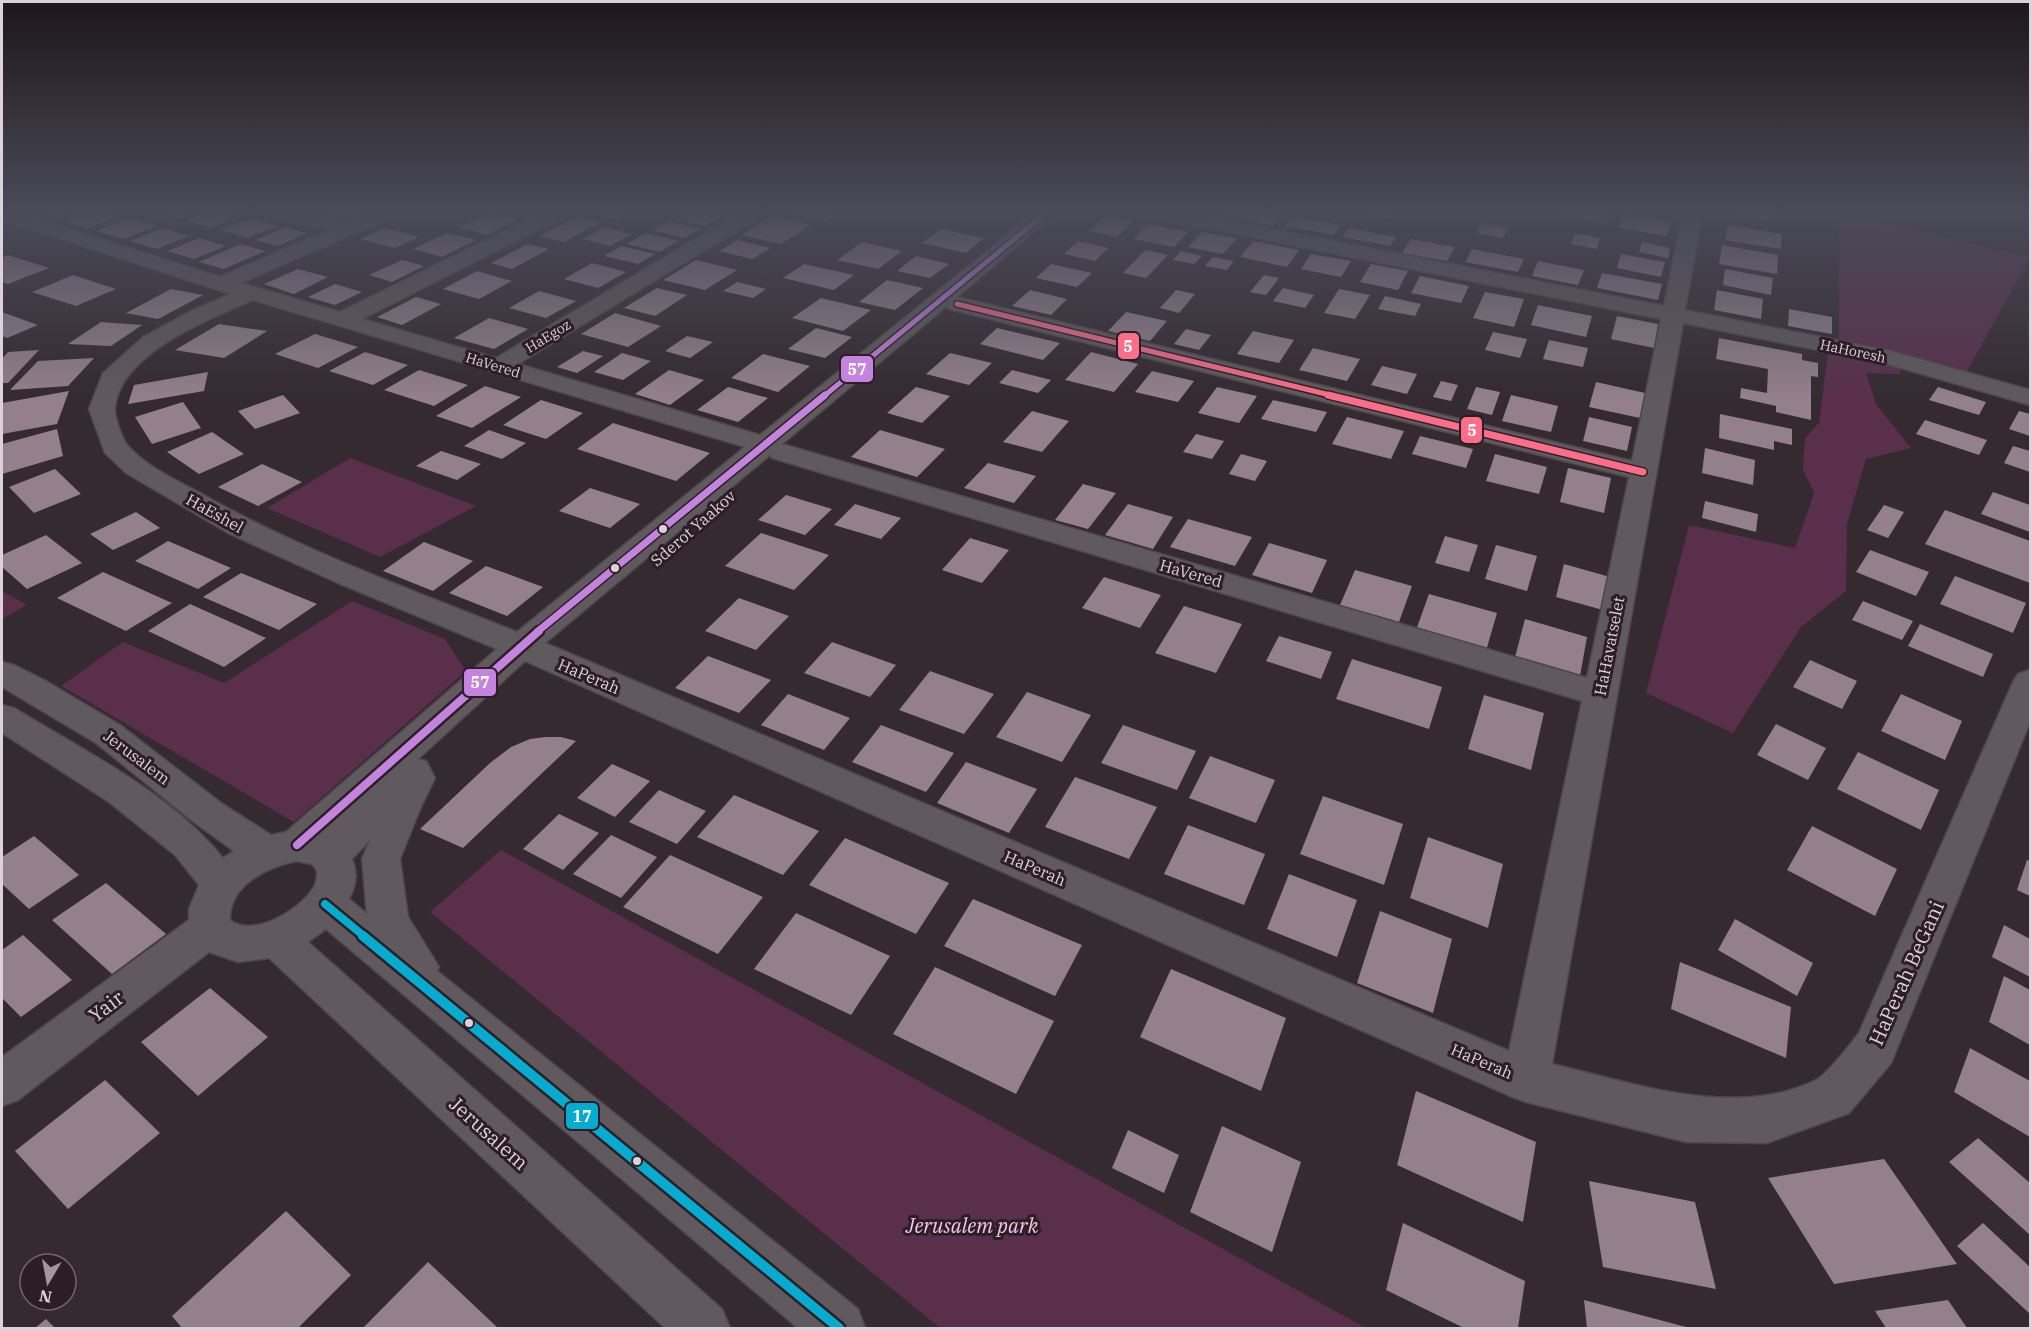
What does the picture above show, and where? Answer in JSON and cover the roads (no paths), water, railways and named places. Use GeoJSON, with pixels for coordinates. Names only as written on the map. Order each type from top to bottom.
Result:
{"type":"FeatureCollection","features":[{"type":"Feature","properties":{"kind":"street","name":"HaVered"},"geometry":{"type":"LineString","coordinates":[[193,275],[1600,694]]}},
{"type":"Feature","properties":{"kind":"street"},"geometry":{"type":"LineString","coordinates":[[221,284],[241,275]]}},
{"type":"Feature","properties":{"kind":"street"},"geometry":{"type":"LineString","coordinates":[[342,320],[432,275]]}},
{"type":"Feature","properties":{"kind":"street","name":"HaEgoz"},"geometry":{"type":"LineString","coordinates":[[497,367],[649,275]]}},
{"type":"Feature","properties":{"kind":"street","name":"Sderot Yaakov"},"geometry":{"type":"LineString","coordinates":[[298,851],[974,275]]}},
{"type":"Feature","properties":{"kind":"street","name":"Sderot Yaakov"},"geometry":{"type":"LineString","coordinates":[[773,448],[957,304],[990,275]]}},
{"type":"Feature","properties":{"kind":"street","name":"HaHoresh"},"geometry":{"type":"LineString","coordinates":[[1476,275],[1891,358],[2031,398]]}},
{"type":"Feature","properties":{"kind":"street","name":"HaHavatselet"},"geometry":{"type":"LineString","coordinates":[[1526,1080],[1680,275]]}},
{"type":"Feature","properties":{"kind":"street","name":"HaEshel"},"geometry":{"type":"LineString","coordinates":[[252,293],[201,315],[151,342],[112,378],[102,409],[114,447],[152,477],[240,528],[349,576],[533,651]]}},
{"type":"Feature","properties":{"kind":"street"},"geometry":{"type":"LineString","coordinates":[[957,304],[1643,472]]}},
{"type":"Feature","properties":{"kind":"street","name":"Sderot Yaakov"},"geometry":{"type":"LineString","coordinates":[[298,851],[393,789],[428,758],[533,651]]}},
{"type":"Feature","properties":{"kind":"street","name":"HaPerah"},"geometry":{"type":"LineString","coordinates":[[533,651],[1526,1080]]}},
{"type":"Feature","properties":{"kind":"street","name":"Jerusalem"},"geometry":{"type":"LineString","coordinates":[[2,673],[34,689],[108,734],[208,813],[298,851]]}},
{"type":"Feature","properties":{"kind":"street","name":"HaPerah BeGani"},"geometry":{"type":"LineString","coordinates":[[1526,1080],[1686,1119],[1767,1120],[1833,1097],[1875,1048],[2031,682]]}},
{"type":"Feature","properties":{"kind":"street"},"geometry":{"type":"LineString","coordinates":[[2,717],[122,792],[189,844],[220,884]]}},
{"type":"Feature","properties":{"kind":"street"},"geometry":{"type":"LineString","coordinates":[[428,758],[401,809],[381,859],[388,921],[437,997]]}},
{"type":"Feature","properties":{"kind":"street"},"geometry":{"type":"LineString","coordinates":[[298,851],[338,872],[337,882],[325,904],[303,924],[275,938],[242,944],[228,942],[217,936],[210,928],[207,918],[208,907],[220,884],[234,871],[298,851]]}},
{"type":"Feature","properties":{"kind":"street"},"geometry":{"type":"LineString","coordinates":[[325,904],[839,1329]]}},
{"type":"Feature","properties":{"kind":"street","name":"Yair"},"geometry":{"type":"LineString","coordinates":[[2,1083],[210,928]]}},
{"type":"Feature","properties":{"kind":"street","name":"Jerusalem"},"geometry":{"type":"LineString","coordinates":[[275,938],[703,1329]]}},
{"type":"Feature","properties":{"kind":"park label","name":"Jerusalem park"},"geometry":{"type":"Point","coordinates":[972,1225]}}]}
